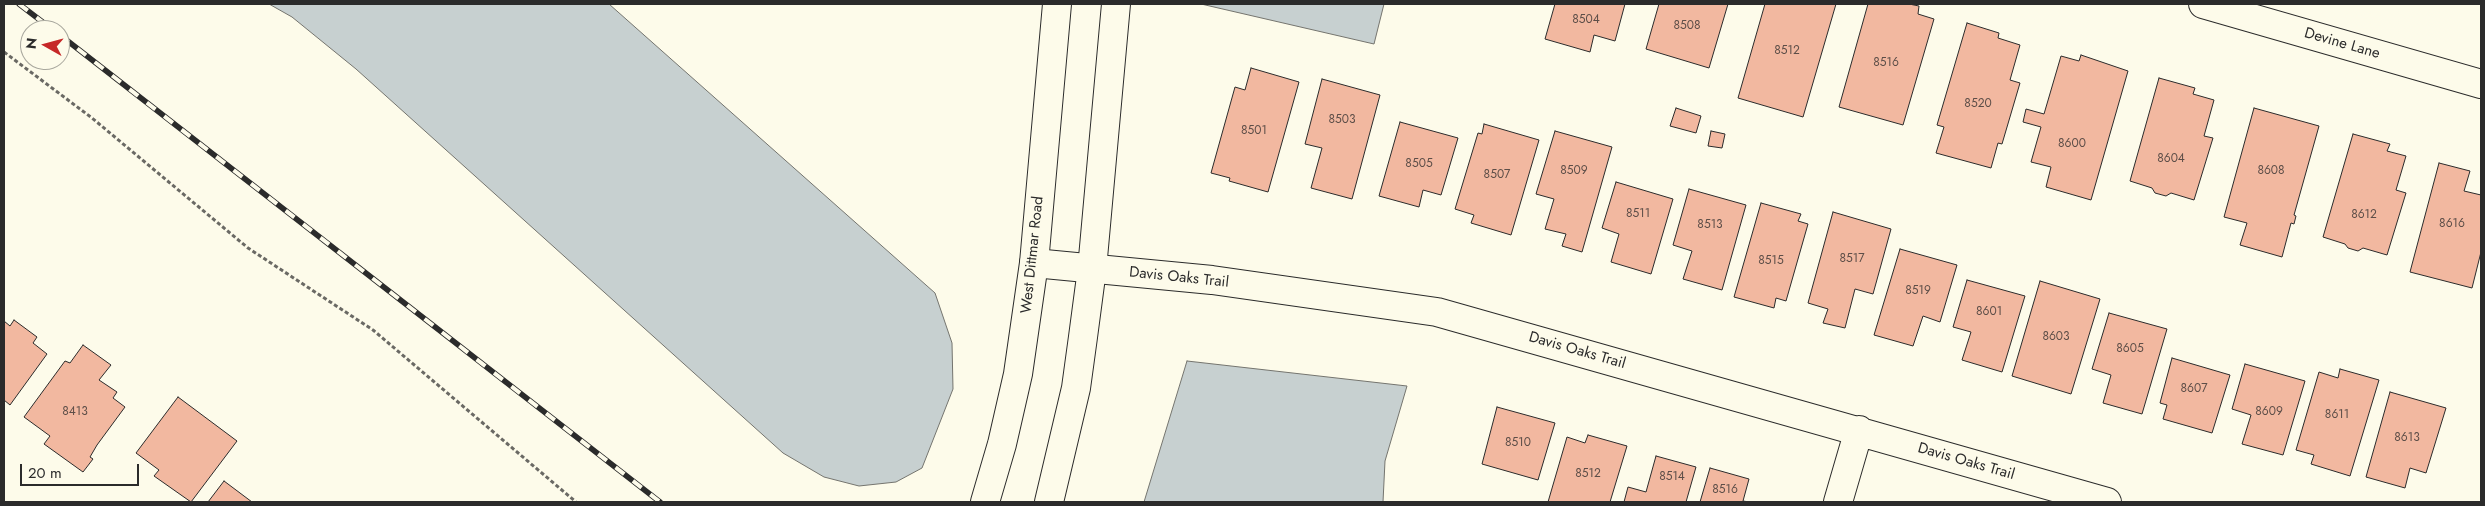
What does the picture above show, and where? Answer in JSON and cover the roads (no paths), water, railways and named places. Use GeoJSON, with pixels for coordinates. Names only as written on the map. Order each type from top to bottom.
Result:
{"type":"FeatureCollection","features":[{"type":"Feature","properties":{"kind":"street","name":"West Dittmar Road"},"geometry":{"type":"LineString","coordinates":[[985,502],[1002,444],[1018,374],[1034,263],[1057,4]]}},
{"type":"Feature","properties":{"kind":"street"},"geometry":{"type":"LineString","coordinates":[[1049,502],[1076,388],[1092,269],[1116,4]]}},
{"type":"Feature","properties":{"kind":"street","name":"Devine Lane"},"geometry":{"type":"LineString","coordinates":[[2203,4],[2481,84]]}},
{"type":"Feature","properties":{"kind":"street","name":"Davis Oaks Trail"},"geometry":{"type":"LineString","coordinates":[[1034,263],[1212,280],[1436,312],[1859,430],[2107,502]]}},
{"type":"Feature","properties":{"kind":"street"},"geometry":{"type":"LineString","coordinates":[[1838,502],[1859,430]]}},
{"type":"Feature","properties":{"kind":"railway"},"geometry":{"type":"LineString","coordinates":[[19,4],[40,20]]}},
{"type":"Feature","properties":{"kind":"railway"},"geometry":{"type":"LineString","coordinates":[[70,43],[660,502]]}}]}
